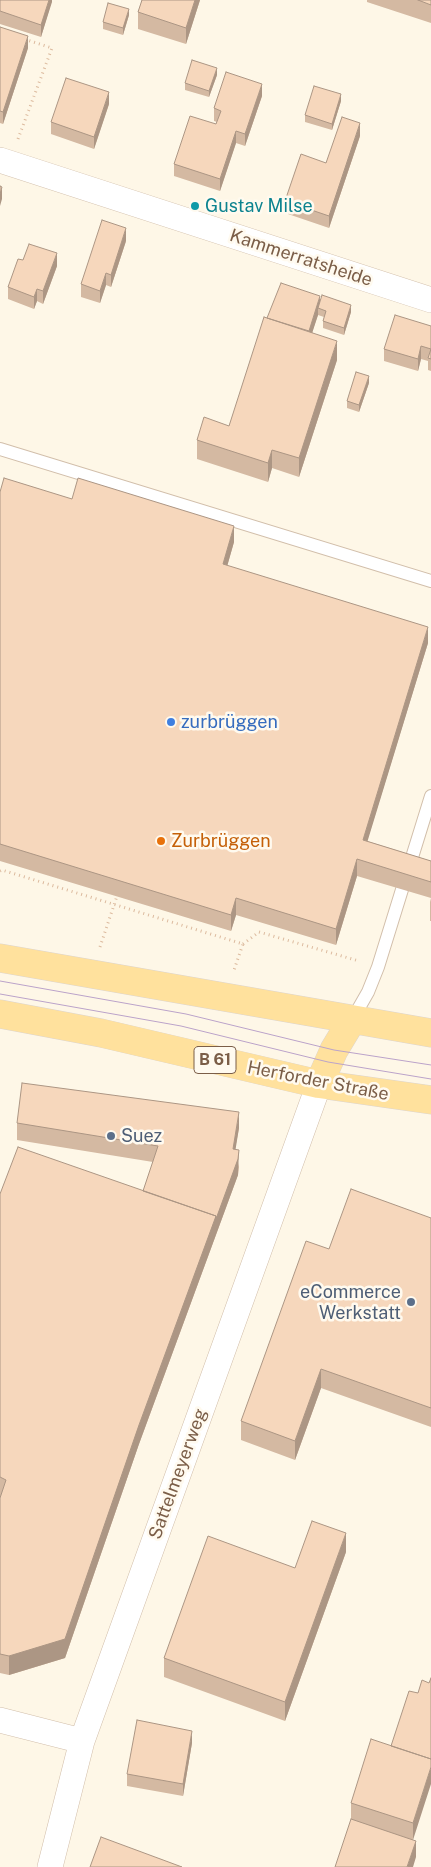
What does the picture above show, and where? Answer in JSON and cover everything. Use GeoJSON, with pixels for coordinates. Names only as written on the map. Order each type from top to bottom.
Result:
{"type":"FeatureCollection","features":[{"type":"Feature","properties":{"kind":"main road"},"geometry":{"type":"LineString","coordinates":[[0,958],[431,1034]]}},
{"type":"Feature","properties":{"kind":"main road","name":"Herforder Straße"},"geometry":{"type":"LineString","coordinates":[[0,1014],[101,1033],[318,1084],[431,1100]]}},
{"type":"Feature","properties":{"kind":"main road"},"geometry":{"type":"LineString","coordinates":[[318,1084],[331,1056],[352,1020]]}},
{"type":"Feature","properties":{"kind":"street","name":"Kammerratsheide"},"geometry":{"type":"LineString","coordinates":[[5,162],[431,300]]}},
{"type":"Feature","properties":{"kind":"street","name":"Sattelmeyerweg"},"geometry":{"type":"LineString","coordinates":[[50,1867],[82,1741],[318,1084]]}},
{"type":"Feature","properties":{"kind":"street"},"geometry":{"type":"LineString","coordinates":[[0,1720],[82,1741]]}},
{"type":"Feature","properties":{"kind":"lane"},"geometry":{"type":"LineString","coordinates":[[0,449],[431,581]]}},
{"type":"Feature","properties":{"kind":"lane"},"geometry":{"type":"LineString","coordinates":[[352,1020],[368,992],[378,967],[431,796]]}},
{"type":"Feature","properties":{"kind":"path"},"geometry":{"type":"LineString","coordinates":[[5,162],[52,48],[17,37]]}},
{"type":"Feature","properties":{"kind":"path"},"geometry":{"type":"LineString","coordinates":[[0,871],[2,870],[243,944]]}},
{"type":"Feature","properties":{"kind":"path"},"geometry":{"type":"LineString","coordinates":[[98,952],[117,896]]}},
{"type":"Feature","properties":{"kind":"path"},"geometry":{"type":"LineString","coordinates":[[233,973],[243,944],[259,932],[378,967]]}},
{"type":"Feature","properties":{"kind":"building"},"geometry":{"type":"Polygon","coordinates":[[[0,0],[49,0],[41,25],[0,11],[0,0]]]}},
{"type":"Feature","properties":{"kind":"building"},"geometry":{"type":"Polygon","coordinates":[[[142,0],[195,0],[186,28],[138,12],[142,0]]]}},
{"type":"Feature","properties":{"kind":"building"},"geometry":{"type":"Polygon","coordinates":[[[418,0],[431,0],[431,5],[418,0]]]}},
{"type":"Feature","properties":{"kind":"building"},"geometry":{"type":"Polygon","coordinates":[[[108,3],[129,9],[123,28],[103,22],[108,3]]]}},
{"type":"Feature","properties":{"kind":"building"},"geometry":{"type":"Polygon","coordinates":[[[0,27],[28,36],[3,112],[0,111],[0,27]]]}},
{"type":"Feature","properties":{"kind":"building"},"geometry":{"type":"Polygon","coordinates":[[[192,60],[217,68],[209,91],[185,83],[192,60]]]}},
{"type":"Feature","properties":{"kind":"building"},"geometry":{"type":"Polygon","coordinates":[[[226,72],[262,84],[245,134],[236,131],[220,179],[174,164],[190,116],[216,124],[221,111],[214,108],[226,72]]]}},
{"type":"Feature","properties":{"kind":"building"},"geometry":{"type":"Polygon","coordinates":[[[66,78],[109,92],[94,137],[51,122],[66,78]]]}},
{"type":"Feature","properties":{"kind":"building"},"geometry":{"type":"Polygon","coordinates":[[[314,86],[341,94],[332,124],[305,115],[314,86]]]}},
{"type":"Feature","properties":{"kind":"building"},"geometry":{"type":"Polygon","coordinates":[[[342,117],[360,123],[329,216],[285,201],[301,154],[326,163],[342,117]]]}},
{"type":"Feature","properties":{"kind":"building"},"geometry":{"type":"Polygon","coordinates":[[[102,220],[126,228],[111,275],[106,273],[100,291],[81,284],[102,220]]]}},
{"type":"Feature","properties":{"kind":"building"},"geometry":{"type":"Polygon","coordinates":[[[29,244],[57,253],[43,291],[37,289],[34,297],[8,287],[18,259],[23,260],[29,244]]]}},
{"type":"Feature","properties":{"kind":"building"},"geometry":{"type":"Polygon","coordinates":[[[281,283],[320,296],[309,331],[267,318],[281,283]]]}},
{"type":"Feature","properties":{"kind":"building"},"geometry":{"type":"Polygon","coordinates":[[[322,295],[351,305],[344,328],[323,321],[326,311],[318,308],[322,295]]]}},
{"type":"Feature","properties":{"kind":"building"},"geometry":{"type":"Polygon","coordinates":[[[395,315],[431,326],[431,349],[421,346],[418,359],[384,349],[395,315]]]}},
{"type":"Feature","properties":{"kind":"building"},"geometry":{"type":"Polygon","coordinates":[[[264,317],[337,341],[299,458],[272,450],[268,463],[197,440],[204,417],[229,426],[264,317]]]}},
{"type":"Feature","properties":{"kind":"building"},"geometry":{"type":"Polygon","coordinates":[[[356,372],[369,376],[359,405],[347,401],[356,372]]]}},
{"type":"Feature","properties":{"kind":"building"},"geometry":{"type":"Polygon","coordinates":[[[4,478],[72,499],[78,478],[234,526],[223,564],[428,627],[363,840],[431,861],[431,882],[357,859],[336,929],[236,898],[231,915],[0,844],[0,492],[4,478]]]}},
{"type":"Feature","properties":{"kind":"building"},"geometry":{"type":"Polygon","coordinates":[[[22,1083],[239,1112],[233,1149],[239,1150],[238,1159],[216,1219],[216,1216],[143,1191],[158,1146],[17,1123],[22,1083]]]}},
{"type":"Feature","properties":{"kind":"building"},"geometry":{"type":"Polygon","coordinates":[[[18,1147],[216,1216],[139,1425],[65,1639],[9,1656],[0,1654],[0,1498],[6,1480],[0,1477],[0,1194],[18,1147]]]}},
{"type":"Feature","properties":{"kind":"building"},"geometry":{"type":"Polygon","coordinates":[[[351,1189],[431,1218],[431,1408],[321,1369],[295,1441],[241,1421],[306,1241],[329,1249],[351,1189]]]}},
{"type":"Feature","properties":{"kind":"building"},"geometry":{"type":"Polygon","coordinates":[[[312,1521],[346,1533],[285,1702],[164,1658],[208,1536],[295,1568],[312,1521]]]}},
{"type":"Feature","properties":{"kind":"building"},"geometry":{"type":"Polygon","coordinates":[[[431,1678],[431,1759],[391,1746],[409,1691],[418,1693],[422,1680],[429,1683],[431,1678]]]}},
{"type":"Feature","properties":{"kind":"building"},"geometry":{"type":"Polygon","coordinates":[[[137,1720],[192,1731],[183,1784],[127,1774],[137,1720]]]}},
{"type":"Feature","properties":{"kind":"building"},"geometry":{"type":"Polygon","coordinates":[[[371,1739],[431,1759],[431,1767],[413,1823],[351,1803],[371,1739]]]}},
{"type":"Feature","properties":{"kind":"building"},"geometry":{"type":"Polygon","coordinates":[[[351,1819],[416,1841],[407,1867],[335,1867],[351,1819]]]}},
{"type":"Feature","properties":{"kind":"building"},"geometry":{"type":"Polygon","coordinates":[[[101,1837],[182,1867],[90,1867],[101,1837]]]}},
{"type":"Feature","properties":{"kind":"tram line"},"geometry":{"type":"LineString","coordinates":[[0,981],[186,1014],[334,1050],[431,1065]]}},
{"type":"Feature","properties":{"kind":"tram line"},"geometry":{"type":"LineString","coordinates":[[0,994],[181,1026],[328,1062],[431,1079]]}},
{"type":"Feature","properties":{"kind":"place","name":"Gustav Milse"},"geometry":{"type":"Point","coordinates":[195,206]}},
{"type":"Feature","properties":{"kind":"place","name":"zurbrüggen"},"geometry":{"type":"Point","coordinates":[171,722]}},
{"type":"Feature","properties":{"kind":"place","name":"Zurbrüggen"},"geometry":{"type":"Point","coordinates":[161,841]}},
{"type":"Feature","properties":{"kind":"place","name":"Suez"},"geometry":{"type":"Point","coordinates":[111,1136]}},
{"type":"Feature","properties":{"kind":"place","name":"eCommerce Werkstatt"},"geometry":{"type":"Point","coordinates":[411,1302]}}]}
